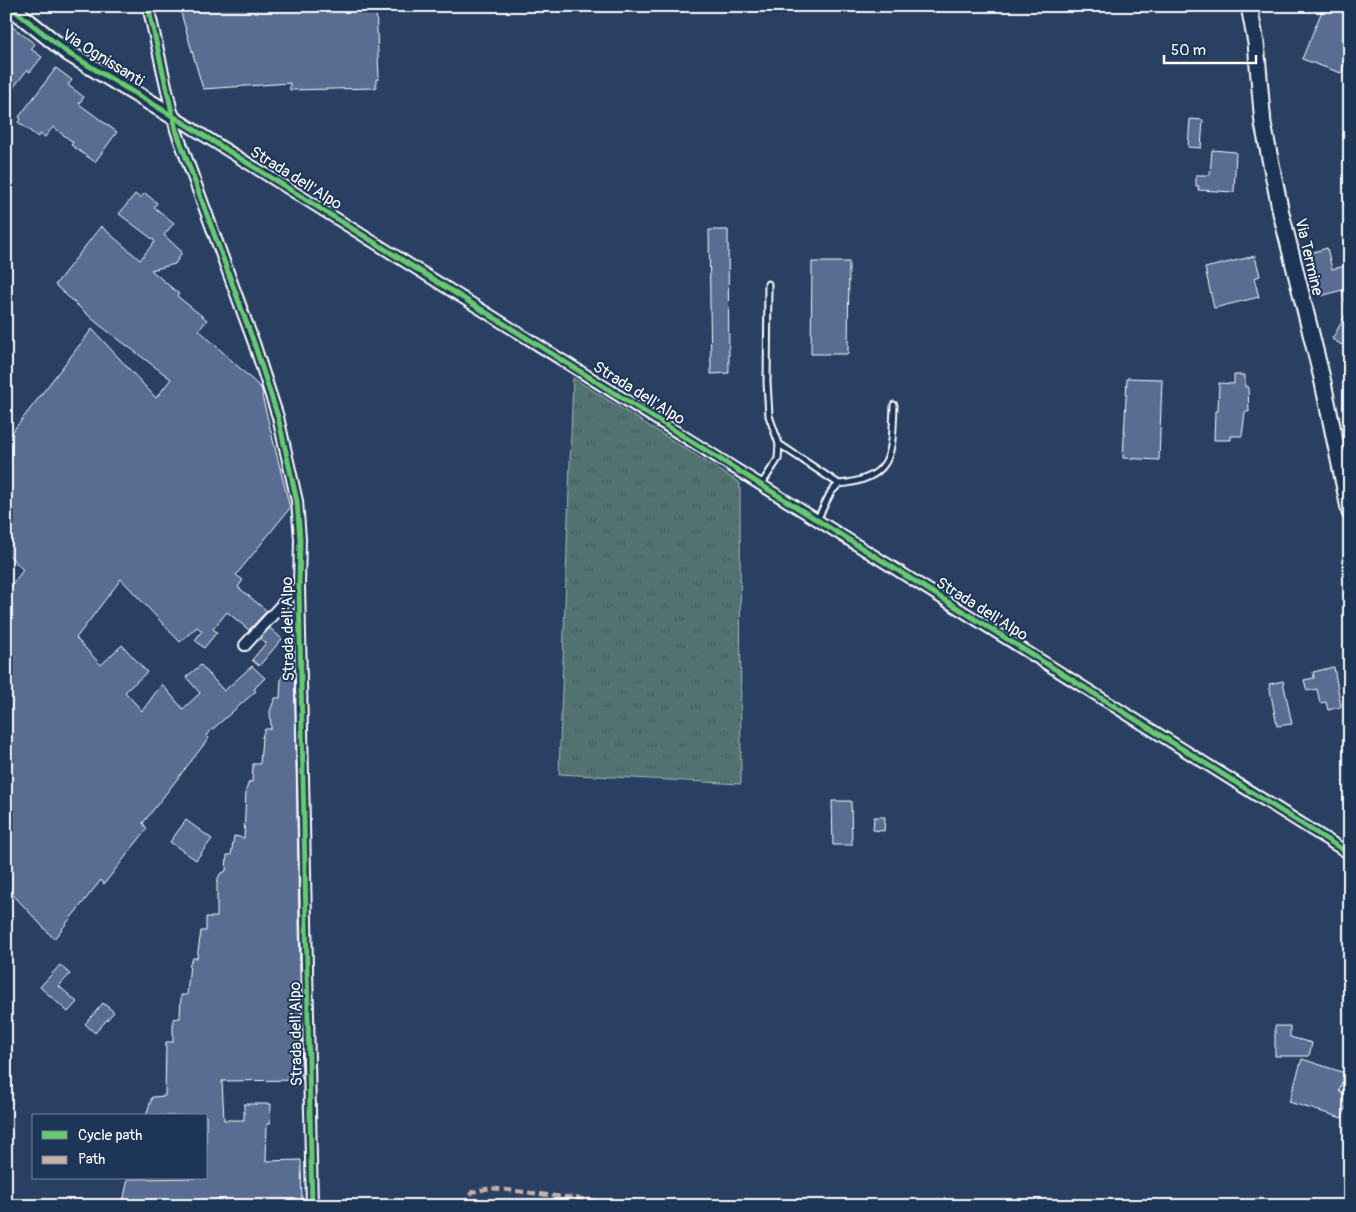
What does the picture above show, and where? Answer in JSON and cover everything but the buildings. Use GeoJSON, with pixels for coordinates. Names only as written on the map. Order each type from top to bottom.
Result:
{"type":"FeatureCollection","features":[{"type":"Feature","properties":{"kind":"street","name":"Via Ognissanti"},"geometry":{"type":"LineString","coordinates":[[9,6],[68,53],[171,115]]}},
{"type":"Feature","properties":{"kind":"street","name":"Via Ognissanti"},"geometry":{"type":"LineString","coordinates":[[148,6],[171,115]]}},
{"type":"Feature","properties":{"kind":"street","name":"Via Termine"},"geometry":{"type":"LineString","coordinates":[[1249,6],[1256,43],[1264,133],[1281,213],[1322,378],[1350,513]]}},
{"type":"Feature","properties":{"kind":"street","name":"Strada dell'Alpo"},"geometry":{"type":"LineString","coordinates":[[171,115],[1350,854]]}},
{"type":"Feature","properties":{"kind":"street","name":"Strada dell'Alpo"},"geometry":{"type":"LineString","coordinates":[[171,115],[254,343],[278,417],[297,501],[300,539],[299,586],[312,1206]]}},
{"type":"Feature","properties":{"kind":"street","name":"Strada dell'Alpo"},"geometry":{"type":"LineString","coordinates":[[245,645],[299,586]]}},
{"type":"Feature","properties":{"kind":"lane"},"geometry":{"type":"LineString","coordinates":[[761,485],[778,459],[779,444],[769,416],[768,284]]}},
{"type":"Feature","properties":{"kind":"lane"},"geometry":{"type":"LineString","coordinates":[[817,520],[831,492],[839,484],[865,480],[887,462],[892,445],[894,404]]}},
{"type":"Feature","properties":{"kind":"lane"},"geometry":{"type":"LineString","coordinates":[[779,444],[839,484]]}},
{"type":"Feature","properties":{"kind":"green space"},"geometry":{"type":"Polygon","coordinates":[[[573,378],[740,483],[741,784],[559,774],[573,378]]]}},
{"type":"Feature","properties":{"kind":"marked path"},"geometry":{"type":"LineString","coordinates":[[466,1206],[472,1192],[491,1188],[639,1206]]}},
{"type":"Feature","properties":{"kind":"cycle path"},"geometry":{"type":"LineString","coordinates":[[9,6],[68,53],[171,115],[1350,854]]}},
{"type":"Feature","properties":{"kind":"cycle path"},"geometry":{"type":"LineString","coordinates":[[148,6],[176,130],[254,343],[278,417],[297,501],[300,539],[299,586],[312,1206]]}}]}
